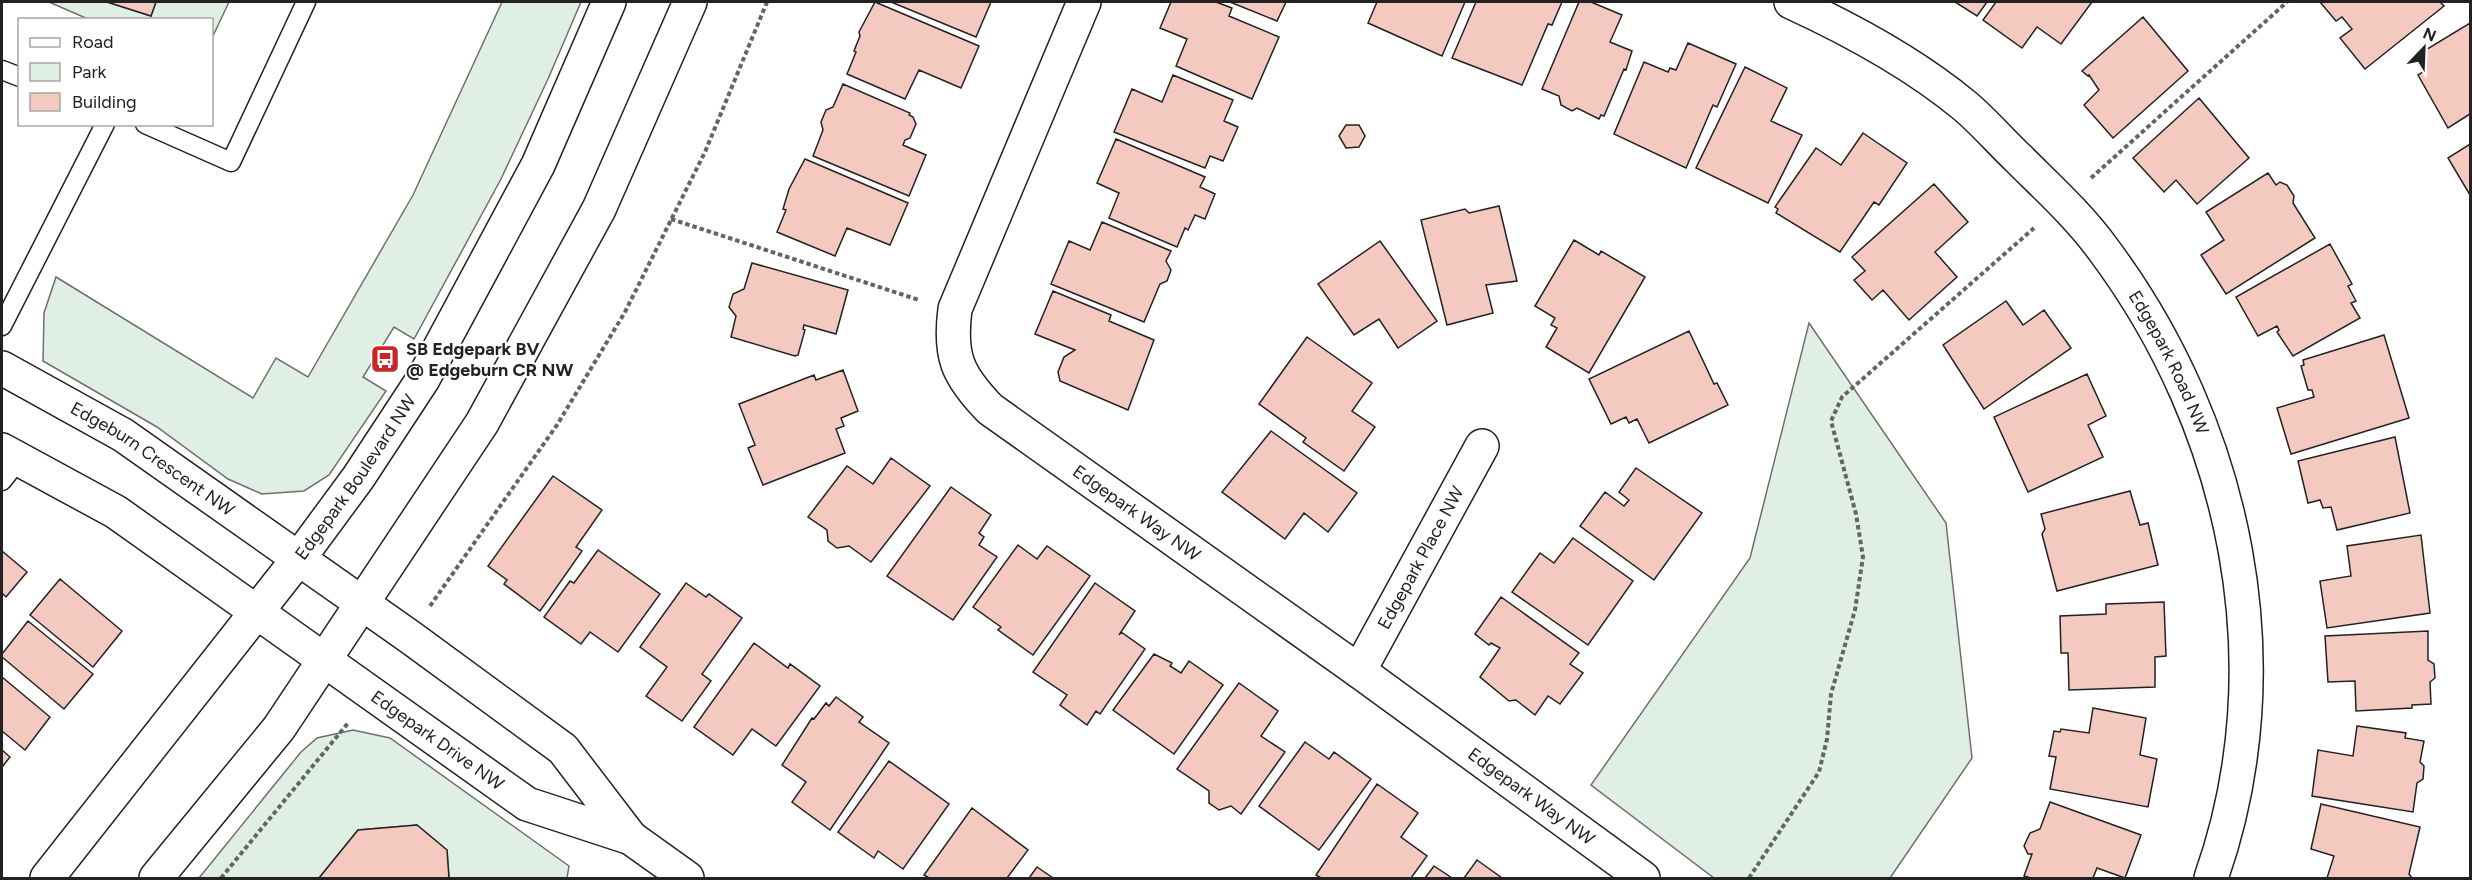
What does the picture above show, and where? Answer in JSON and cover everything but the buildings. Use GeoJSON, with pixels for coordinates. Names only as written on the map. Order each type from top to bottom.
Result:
{"type":"FeatureCollection","features":[{"type":"Feature","properties":{"kind":"street","name":"Edgepark Boulevard NW"},"geometry":{"type":"LineString","coordinates":[[48,879],[299,558],[358,478],[417,389],[458,318],[538,165],[609,2]]}},
{"type":"Feature","properties":{"kind":"street"},"geometry":{"type":"LineString","coordinates":[[156,879],[279,728],[326,661],[482,423],[599,209],[690,2]]}},
{"type":"Feature","properties":{"kind":"street","name":"Edgepark Way NW"},"geometry":{"type":"LineString","coordinates":[[1084,2],[955,309],[951,338],[958,366],[972,391],[990,409],[1359,671],[1643,879]]}},
{"type":"Feature","properties":{"kind":"street","name":"Edgepark Road NW"},"geometry":{"type":"LineString","coordinates":[[1791,2],[1838,23],[1907,64],[1965,106],[2064,204],[2103,249],[2149,320],[2187,389],[2221,489],[2238,556],[2248,653],[2243,732],[2226,833],[2211,879]]}},
{"type":"Feature","properties":{"kind":"street","name":"Edgeburn Crescent NW"},"geometry":{"type":"LineString","coordinates":[[2,368],[123,435],[299,558]]}},
{"type":"Feature","properties":{"kind":"street","name":"Edgepark Place NW"},"geometry":{"type":"LineString","coordinates":[[1359,671],[1482,446]]}},
{"type":"Feature","properties":{"kind":"street"},"geometry":{"type":"LineString","coordinates":[[8,463],[116,512],[258,612]]}},
{"type":"Feature","properties":{"kind":"street","name":"Edgepark Drive NW"},"geometry":{"type":"LineString","coordinates":[[299,558],[563,749],[631,838],[687,879]]}},
{"type":"Feature","properties":{"kind":"street","name":"Edgepark Drive NW"},"geometry":{"type":"LineString","coordinates":[[258,612],[527,804],[631,838]]}},
{"type":"Feature","properties":{"kind":"lane"},"geometry":{"type":"LineString","coordinates":[[150,126],[231,162],[306,2]]}},
{"type":"Feature","properties":{"kind":"lane"},"geometry":{"type":"LineString","coordinates":[[2,70],[18,76]]}},
{"type":"Feature","properties":{"kind":"lane"},"geometry":{"type":"LineString","coordinates":[[2,326],[104,126]]}},
{"type":"Feature","properties":{"kind":"path"},"geometry":{"type":"LineString","coordinates":[[410,637],[558,425],[625,312],[705,152],[767,2]]}},
{"type":"Feature","properties":{"kind":"path"},"geometry":{"type":"LineString","coordinates":[[1749,879],[1819,772],[1827,739],[1831,694],[1855,610],[1863,556],[1856,514],[1831,422],[1842,397],[2064,204],[2287,2]]}},
{"type":"Feature","properties":{"kind":"path"},"geometry":{"type":"LineString","coordinates":[[671,219],[914,299],[955,309]]}},
{"type":"Feature","properties":{"kind":"path"},"geometry":{"type":"LineString","coordinates":[[221,879],[335,742],[369,692]]}},
{"type":"Feature","properties":{"kind":"green space"},"geometry":{"type":"Polygon","coordinates":[[[49,2],[107,2],[151,16],[156,2],[229,2],[213,36],[213,18],[86,18],[49,2]]]}},
{"type":"Feature","properties":{"kind":"green space"},"geometry":{"type":"Polygon","coordinates":[[[502,2],[581,2],[501,179],[414,339],[394,327],[363,377],[386,391],[329,475],[304,491],[262,494],[228,479],[157,427],[43,361],[44,313],[56,277],[253,398],[276,358],[308,377],[413,195],[502,2]]]}},
{"type":"Feature","properties":{"kind":"green space"},"geometry":{"type":"Polygon","coordinates":[[[1809,323],[1946,523],[1972,758],[1890,878],[1714,878],[1591,785],[1750,558],[1809,323]]]}},
{"type":"Feature","properties":{"kind":"green space"},"geometry":{"type":"Polygon","coordinates":[[[353,730],[390,738],[569,866],[567,878],[449,878],[447,850],[417,825],[358,830],[319,878],[199,878],[301,752],[317,738],[353,730]]]}},
{"type":"Feature","properties":{"kind":"place","name":"SB Edgepark BV @ Edgeburn CR NW"},"geometry":{"type":"Point","coordinates":[385,359]}}]}
